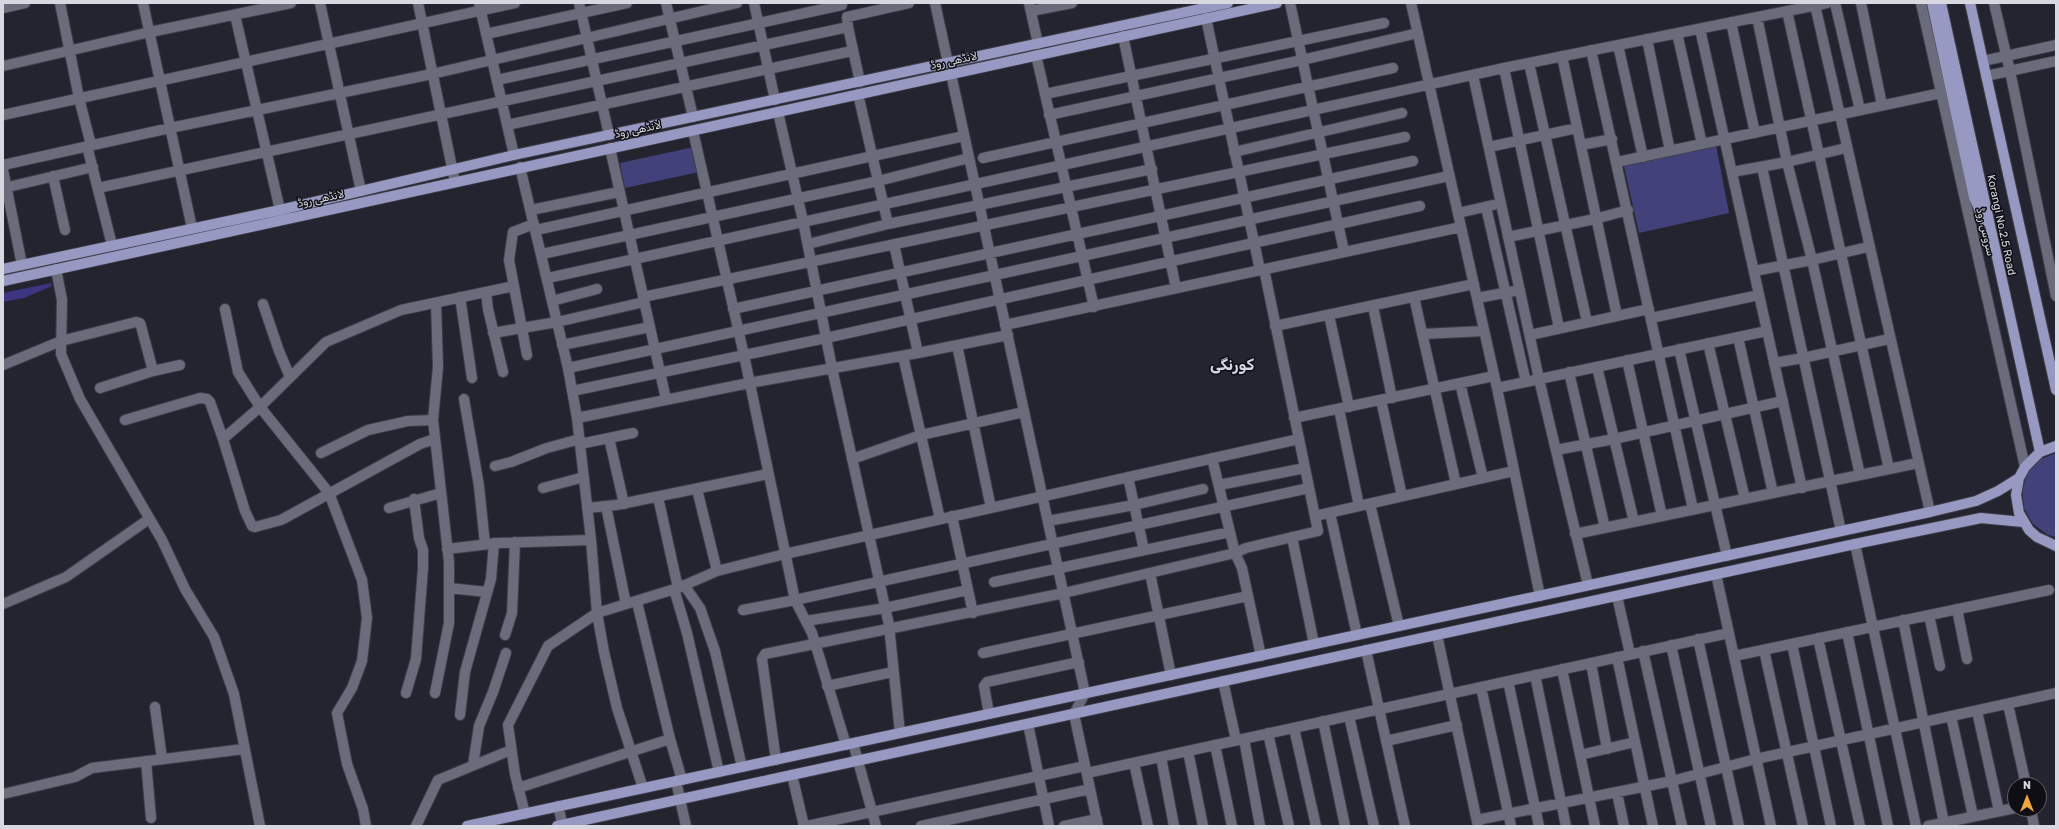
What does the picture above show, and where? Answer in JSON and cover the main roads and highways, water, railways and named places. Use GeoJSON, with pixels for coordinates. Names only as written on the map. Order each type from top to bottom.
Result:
{"type":"FeatureCollection","features":[{"type":"Feature","properties":{"kind":"main road","name":"لانڈھی روڈ"},"geometry":{"type":"LineString","coordinates":[[3,281],[1123,36],[1228,3]]}},
{"type":"Feature","properties":{"kind":"main road","name":"لانڈھی روڈ"},"geometry":{"type":"LineString","coordinates":[[3,269],[280,210],[514,155],[1038,44],[1207,9],[1277,3]]}},
{"type":"Feature","properties":{"kind":"main road"},"geometry":{"type":"LineString","coordinates":[[1932,3],[1974,197],[1980,213],[1990,230]]}},
{"type":"Feature","properties":{"kind":"main road","name":"Korangi No.2.5 Road"},"geometry":{"type":"LineString","coordinates":[[1941,3],[2040,452]]}},
{"type":"Feature","properties":{"kind":"main road","name":"Korangi No.2.5 Road"},"geometry":{"type":"LineString","coordinates":[[1970,3],[2056,390]]}},
{"type":"Feature","properties":{"kind":"main road"},"geometry":{"type":"LineString","coordinates":[[2056,446],[2040,452],[2025,467],[2019,478],[2017,486],[2016,504],[2023,522],[2037,537],[2056,546]]}},
{"type":"Feature","properties":{"kind":"main road"},"geometry":{"type":"LineString","coordinates":[[467,826],[1930,512],[1976,501],[1998,491],[2019,478]]}},
{"type":"Feature","properties":{"kind":"main road"},"geometry":{"type":"LineString","coordinates":[[561,826],[1716,574],[1981,518],[2023,522]]}},
{"type":"Feature","properties":{"kind":"district","name":"کورنگی"},"geometry":{"type":"Point","coordinates":[1232,366]}}]}
